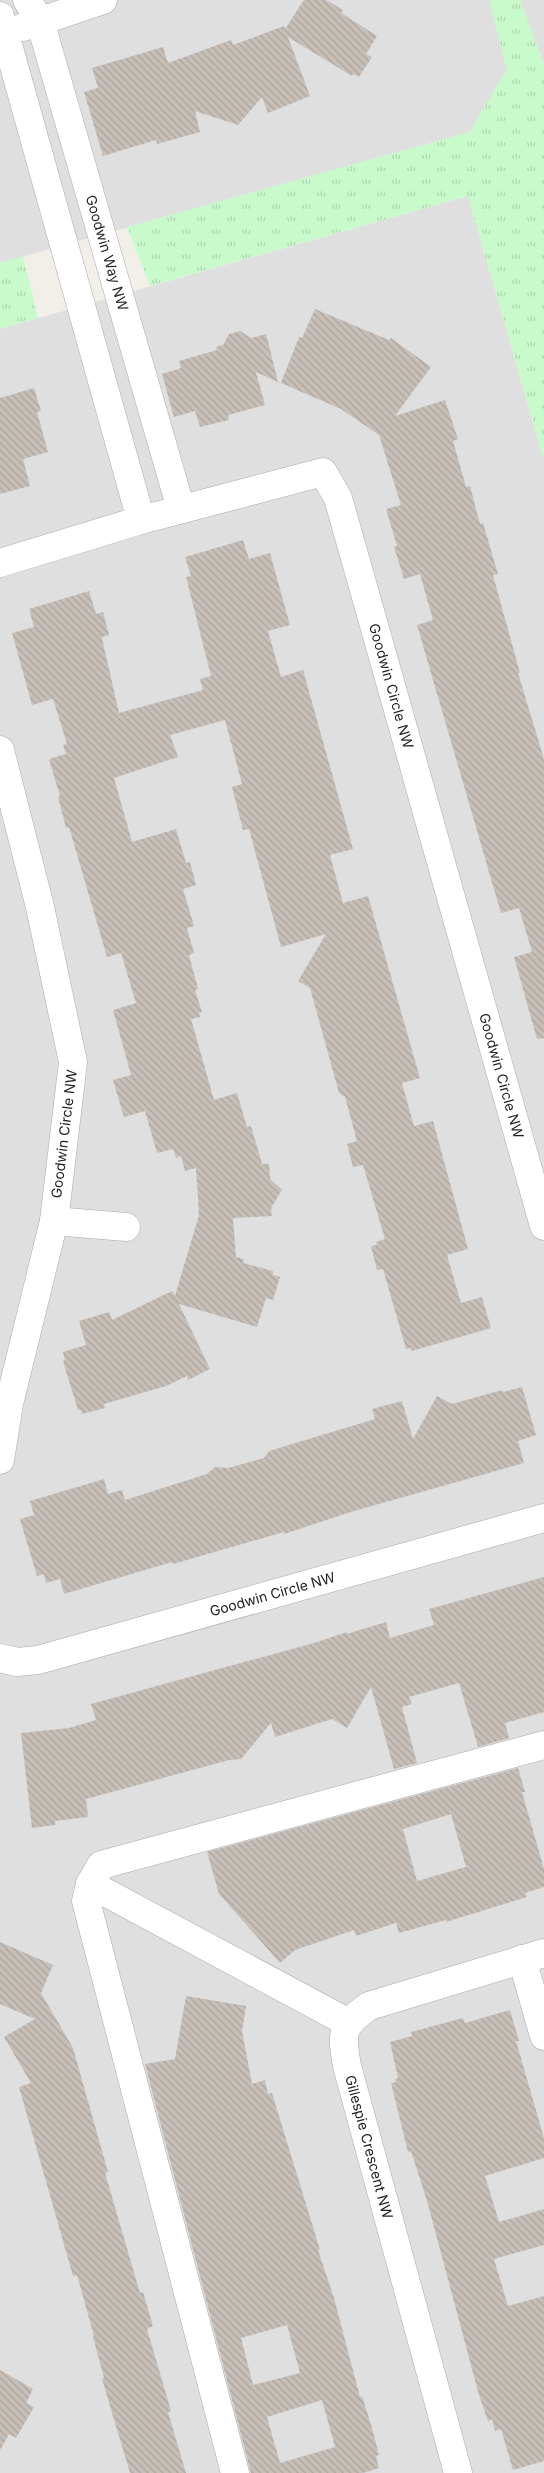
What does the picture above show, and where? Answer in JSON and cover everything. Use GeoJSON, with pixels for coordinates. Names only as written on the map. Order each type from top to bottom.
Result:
{"type":"FeatureCollection","features":[{"type":"Feature","properties":{"kind":"street"},"geometry":{"type":"LineString","coordinates":[[103,0],[15,22],[141,520]]}},
{"type":"Feature","properties":{"kind":"street","name":"Goodwin Way NW"},"geometry":{"type":"LineString","coordinates":[[15,22],[181,509]]}},
{"type":"Feature","properties":{"kind":"street","name":"Goodwin Circle NW"},"geometry":{"type":"LineString","coordinates":[[0,562],[141,520],[323,472],[338,498],[544,1226]]}},
{"type":"Feature","properties":{"kind":"street","name":"Goodwin Circle NW"},"geometry":{"type":"LineString","coordinates":[[0,750],[40,907],[73,1062],[54,1221],[9,1404],[0,1460]]}},
{"type":"Feature","properties":{"kind":"street"},"geometry":{"type":"LineString","coordinates":[[54,1221],[126,1227]]}},
{"type":"Feature","properties":{"kind":"street","name":"Goodwin Circle NW"},"geometry":{"type":"LineString","coordinates":[[0,1658],[17,1662],[38,1660],[544,1518]]}},
{"type":"Feature","properties":{"kind":"street"},"geometry":{"type":"LineString","coordinates":[[235,2473],[86,1901],[90,1884],[100,1865],[544,1745]]}},
{"type":"Feature","properties":{"kind":"street"},"geometry":{"type":"LineString","coordinates":[[90,1884],[347,2022],[369,2006],[533,1956],[544,2036]]}},
{"type":"Feature","properties":{"kind":"street","name":"Gillespie Crescent NW"},"geometry":{"type":"LineString","coordinates":[[347,2022],[344,2047],[347,2066],[458,2473]]}},
{"type":"Feature","properties":{"kind":"shaded area"},"geometry":{"type":"Polygon","coordinates":[[[0,0],[489,0],[507,69],[470,132],[0,263],[0,0]]]}},
{"type":"Feature","properties":{"kind":"shaded area"},"geometry":{"type":"Polygon","coordinates":[[[520,0],[544,0],[544,65],[520,0]]]}},
{"type":"Feature","properties":{"kind":"shaded area"},"geometry":{"type":"Polygon","coordinates":[[[468,196],[544,461],[544,2473],[0,2473],[0,329],[468,196]]]}},
{"type":"Feature","properties":{"kind":"green space"},"geometry":{"type":"Polygon","coordinates":[[[489,0],[520,0],[544,65],[544,460],[468,196],[150,286],[127,227],[470,132],[507,69],[489,0]]]}},
{"type":"Feature","properties":{"kind":"green space"},"geometry":{"type":"Polygon","coordinates":[[[23,256],[38,318],[0,329],[0,263],[23,256]]]}},
{"type":"Feature","properties":{"kind":"building"},"geometry":{"type":"Polygon","coordinates":[[[304,0],[326,0],[343,10],[341,13],[377,36],[366,54],[372,57],[359,77],[353,74],[352,76],[288,37],[310,96],[268,113],[262,97],[238,125],[195,111],[200,132],[157,144],[156,140],[103,156],[84,92],[98,88],[92,68],[163,47],[168,63],[231,40],[233,45],[284,26],[285,29],[304,0]]]}},
{"type":"Feature","properties":{"kind":"building"},"geometry":{"type":"Polygon","coordinates":[[[315,309],[389,340],[391,338],[431,367],[395,416],[445,400],[458,439],[453,441],[466,487],[470,486],[480,524],[483,523],[498,574],[493,575],[520,673],[518,673],[544,759],[544,1038],[537,1039],[514,957],[532,952],[519,908],[501,913],[417,625],[433,620],[420,574],[404,579],[394,547],[397,546],[386,509],[401,505],[379,435],[341,409],[281,383],[299,337],[302,338],[315,309]]]}},
{"type":"Feature","properties":{"kind":"building"},"geometry":{"type":"Polygon","coordinates":[[[240,331],[251,338],[266,334],[278,382],[256,372],[265,405],[228,415],[229,420],[200,427],[195,411],[174,417],[162,374],[181,368],[179,361],[217,350],[216,347],[223,345],[229,334],[240,331]]]}},
{"type":"Feature","properties":{"kind":"building"},"geometry":{"type":"Polygon","coordinates":[[[34,388],[41,411],[37,412],[48,452],[23,459],[30,486],[0,494],[0,398],[34,388]]]}},
{"type":"Feature","properties":{"kind":"building"},"geometry":{"type":"Polygon","coordinates":[[[243,540],[249,559],[270,553],[290,625],[268,631],[281,677],[303,670],[353,849],[330,855],[343,903],[368,896],[420,1078],[402,1083],[414,1126],[433,1121],[468,1249],[447,1255],[461,1303],[482,1297],[491,1328],[412,1351],[411,1348],[406,1349],[383,1269],[377,1270],[371,1246],[377,1245],[376,1242],[385,1239],[363,1165],[353,1167],[347,1144],[357,1141],[345,1097],[339,1093],[310,988],[298,981],[326,934],[281,947],[249,829],[243,830],[232,787],[242,784],[225,720],[170,735],[178,757],[114,778],[132,842],[176,829],[186,863],[190,862],[196,885],[183,889],[194,926],[187,928],[194,953],[189,955],[198,989],[195,990],[202,1012],[199,1012],[200,1017],[191,1019],[214,1100],[237,1093],[247,1127],[251,1126],[262,1164],[269,1164],[270,1179],[282,1190],[271,1208],[272,1216],[233,1218],[236,1257],[244,1259],[243,1263],[273,1271],[273,1275],[280,1277],[273,1300],[266,1298],[257,1327],[179,1304],[210,1369],[188,1380],[187,1376],[166,1386],[104,1404],[105,1408],[82,1414],[81,1410],[78,1410],[63,1361],[65,1360],[63,1352],[86,1345],[79,1321],[109,1312],[112,1320],[172,1291],[175,1296],[199,1215],[196,1168],[185,1171],[181,1156],[176,1158],[173,1149],[157,1153],[145,1111],[124,1117],[113,1080],[131,1075],[113,1010],[136,1003],[121,953],[107,957],[69,827],[66,828],[58,797],[60,796],[49,759],[66,754],[63,745],[67,744],[53,699],[32,705],[12,633],[34,627],[29,609],[89,591],[96,614],[103,612],[109,635],[102,637],[119,713],[203,690],[200,679],[211,676],[186,577],[191,576],[185,557],[243,540]]]}},
{"type":"Feature","properties":{"kind":"building"},"geometry":{"type":"Polygon","coordinates":[[[522,1387],[536,1435],[518,1441],[524,1463],[354,1511],[284,1534],[284,1532],[173,1564],[172,1562],[64,1594],[60,1579],[46,1583],[44,1574],[37,1576],[20,1519],[34,1515],[30,1501],[104,1479],[108,1494],[122,1490],[125,1500],[207,1474],[215,1467],[228,1468],[264,1458],[269,1451],[375,1419],[372,1409],[402,1401],[413,1439],[437,1396],[452,1404],[502,1390],[503,1392],[522,1387]]]}},
{"type":"Feature","properties":{"kind":"building"},"geometry":{"type":"Polygon","coordinates":[[[544,1577],[544,1712],[505,1723],[509,1738],[478,1747],[459,1683],[409,1697],[412,1704],[402,1707],[417,1763],[394,1769],[371,1687],[347,1728],[332,1719],[275,1737],[271,1723],[241,1759],[229,1760],[86,1799],[88,1817],[55,1821],[55,1825],[32,1828],[21,1733],[69,1728],[96,1720],[91,1704],[314,1643],[347,1632],[347,1634],[386,1622],[390,1638],[434,1625],[429,1609],[544,1577]]]}},
{"type":"Feature","properties":{"kind":"building"},"geometry":{"type":"Polygon","coordinates":[[[518,1768],[525,1792],[522,1792],[544,1869],[544,1887],[525,1893],[527,1897],[446,1922],[446,1920],[399,1933],[396,1923],[356,1936],[354,1930],[295,1950],[280,1963],[219,1894],[207,1852],[518,1768]],[[451,1814],[403,1829],[417,1881],[466,1867],[451,1814]]]}},
{"type":"Feature","properties":{"kind":"building"},"geometry":{"type":"Polygon","coordinates":[[[0,1942],[53,1965],[41,1993],[73,2048],[108,2172],[105,2173],[140,2293],[143,2292],[153,2326],[147,2329],[171,2411],[168,2412],[186,2473],[130,2473],[102,2379],[104,2378],[94,2336],[77,2275],[73,2276],[19,2087],[31,2083],[4,2037],[35,2019],[0,2004],[0,1942]]]}},
{"type":"Feature","properties":{"kind":"building"},"geometry":{"type":"Polygon","coordinates":[[[186,1996],[246,2006],[242,2031],[252,2084],[265,2080],[268,2094],[272,2093],[334,2298],[360,2397],[362,2396],[372,2428],[379,2455],[376,2456],[379,2468],[363,2473],[251,2473],[145,2064],[175,2059],[186,1996]],[[287,2325],[241,2338],[253,2385],[300,2373],[287,2325]],[[322,2400],[267,2417],[280,2463],[335,2447],[322,2400]]]}},
{"type":"Feature","properties":{"kind":"building"},"geometry":{"type":"Polygon","coordinates":[[[510,2010],[519,2041],[516,2041],[544,2138],[544,2158],[485,2176],[499,2222],[544,2209],[544,2245],[494,2259],[508,2306],[544,2296],[544,2461],[513,2470],[501,2429],[495,2431],[492,2419],[488,2421],[479,2395],[427,2201],[411,2151],[408,2152],[391,2083],[396,2082],[395,2079],[398,2078],[390,2042],[412,2036],[411,2032],[463,2018],[465,2023],[510,2010]]]}},
{"type":"Feature","properties":{"kind":"building"},"geometry":{"type":"Polygon","coordinates":[[[0,2370],[33,2389],[26,2403],[34,2407],[16,2438],[9,2434],[0,2450],[0,2370]]]}}]}
